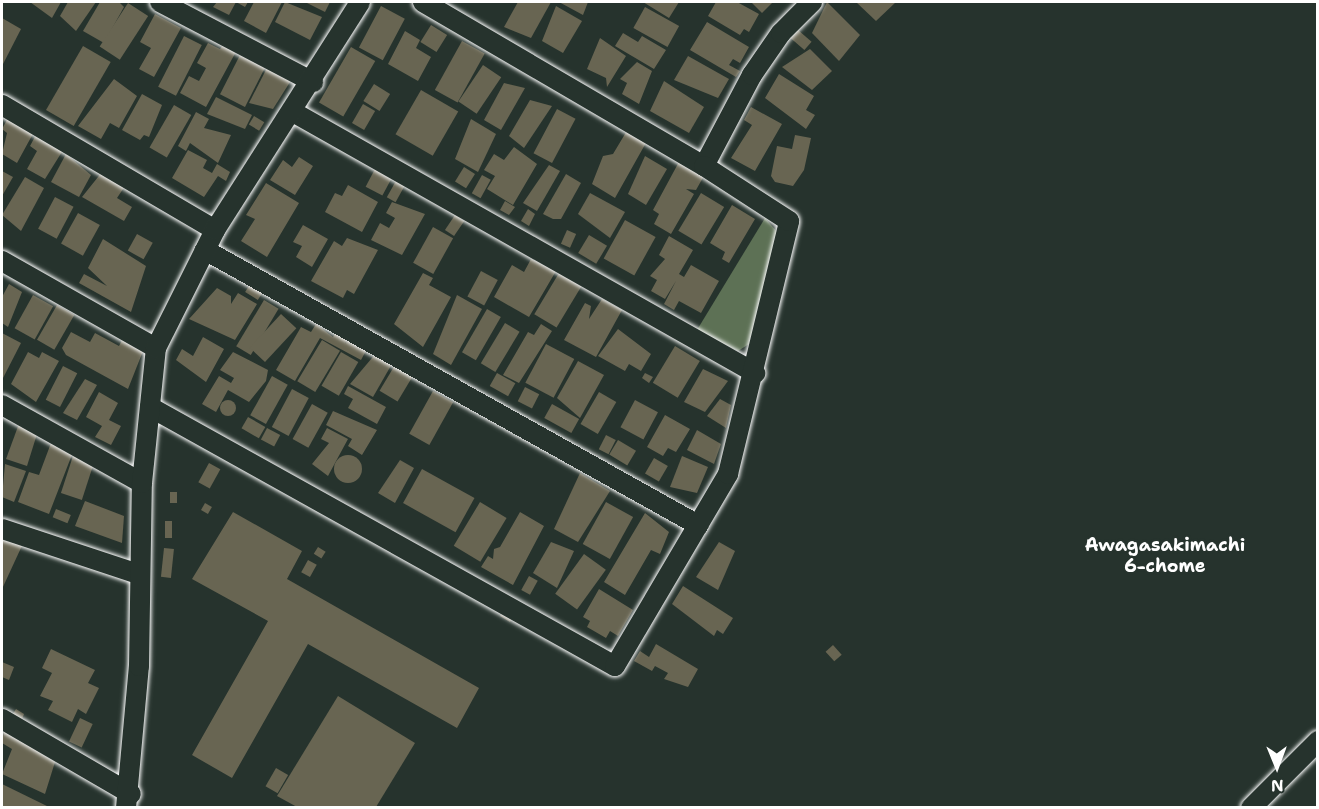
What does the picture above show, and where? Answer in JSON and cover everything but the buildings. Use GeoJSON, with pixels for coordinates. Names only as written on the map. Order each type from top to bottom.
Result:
{"type":"FeatureCollection","features":[{"type":"Feature","properties":{"kind":"street"},"geometry":{"type":"LineString","coordinates":[[160,2],[313,82]]}},
{"type":"Feature","properties":{"kind":"street"},"geometry":{"type":"LineString","coordinates":[[128,801],[142,483],[156,348],[215,230],[313,82],[360,2]]}},
{"type":"Feature","properties":{"kind":"street"},"geometry":{"type":"LineString","coordinates":[[150,407],[615,666],[728,474],[755,373],[789,221],[704,166],[423,2]]}},
{"type":"Feature","properties":{"kind":"street"},"geometry":{"type":"LineString","coordinates":[[704,166],[752,75],[780,33],[812,2]]}},
{"type":"Feature","properties":{"kind":"street"},"geometry":{"type":"LineString","coordinates":[[2,105],[215,230]]}},
{"type":"Feature","properties":{"kind":"street"},"geometry":{"type":"LineString","coordinates":[[293,112],[755,373]]}},
{"type":"Feature","properties":{"kind":"street"},"geometry":{"type":"LineString","coordinates":[[205,250],[698,525]]}},
{"type":"Feature","properties":{"kind":"street"},"geometry":{"type":"LineString","coordinates":[[2,261],[156,348]]}},
{"type":"Feature","properties":{"kind":"street"},"geometry":{"type":"LineString","coordinates":[[2,405],[142,483]]}},
{"type":"Feature","properties":{"kind":"street"},"geometry":{"type":"LineString","coordinates":[[2,530],[138,574]]}},
{"type":"Feature","properties":{"kind":"street"},"geometry":{"type":"LineString","coordinates":[[2,719],[128,801]]}},
{"type":"Feature","properties":{"kind":"street"},"geometry":{"type":"LineString","coordinates":[[1251,807],[1317,741]]}},
{"type":"Feature","properties":{"kind":"green space"},"geometry":{"type":"Polygon","coordinates":[[[765,218],[778,233],[749,344],[738,351],[697,330],[765,218]]]}},
{"type":"Feature","properties":{"kind":"district","name":"Awagasakimachi 6-chome"},"geometry":{"type":"Point","coordinates":[1165,556]}}]}
